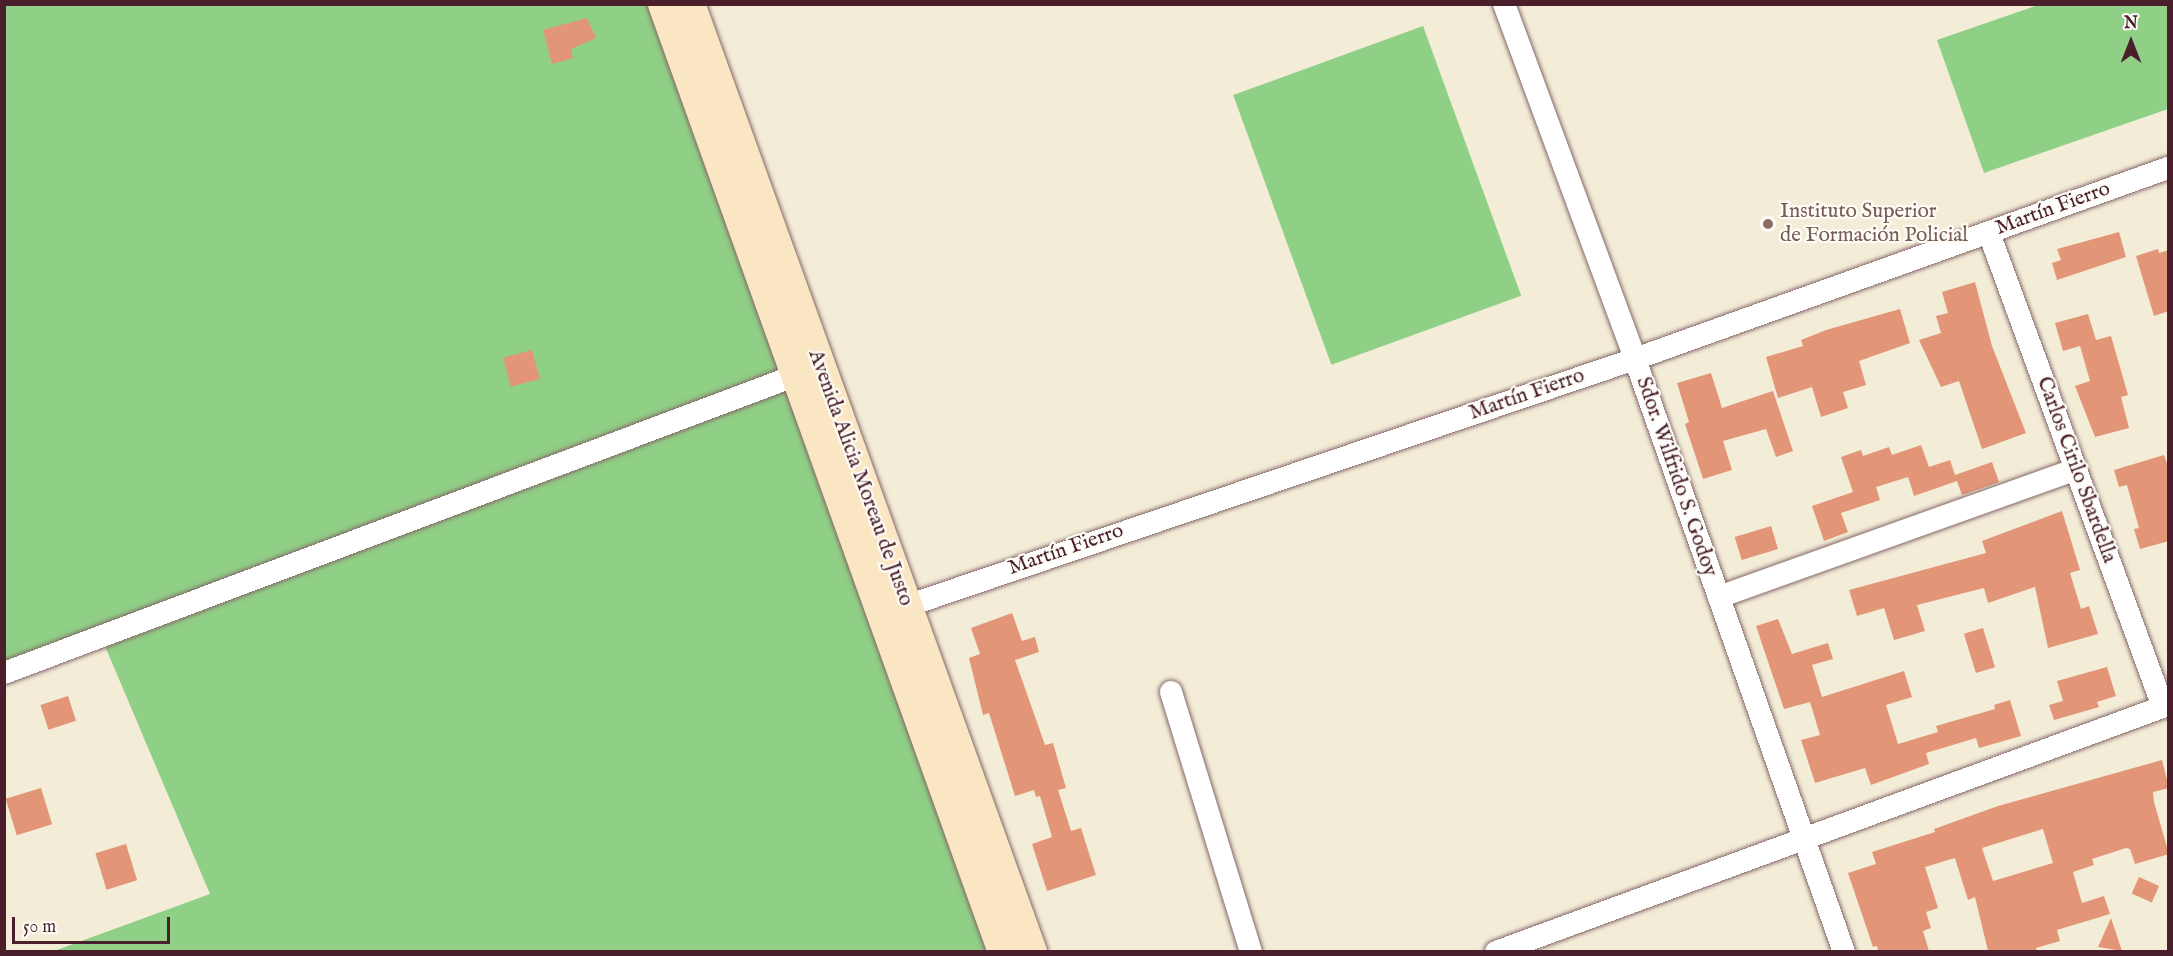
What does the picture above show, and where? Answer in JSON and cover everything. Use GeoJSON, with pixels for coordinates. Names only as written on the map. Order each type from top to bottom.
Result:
{"type":"FeatureCollection","features":[{"type":"Feature","properties":{"kind":"main road","name":"Avenida Alicia Moreau de Justo"},"geometry":{"type":"LineString","coordinates":[[664,4],[797,375],[895,610],[1031,951]]}},
{"type":"Feature","properties":{"kind":"main road","name":"Avenida Alicia Moreau de Justo"},"geometry":{"type":"LineString","coordinates":[[689,4],[895,610],[1004,951]]}},
{"type":"Feature","properties":{"kind":"street","name":"Sdor. Wilfrido S. Godoy"},"geometry":{"type":"LineString","coordinates":[[1504,4],[1635,359],[1844,951]]}},
{"type":"Feature","properties":{"kind":"street","name":"Martín Fierro"},"geometry":{"type":"LineString","coordinates":[[895,610],[1635,359],[2169,168]]}},
{"type":"Feature","properties":{"kind":"street","name":"Carlos Cirilo Sbardella"},"geometry":{"type":"LineString","coordinates":[[1989,233],[2166,706]]}},
{"type":"Feature","properties":{"kind":"street"},"geometry":{"type":"LineString","coordinates":[[4,673],[797,375]]}},
{"type":"Feature","properties":{"kind":"street"},"geometry":{"type":"LineString","coordinates":[[1719,597],[2076,469]]}},
{"type":"Feature","properties":{"kind":"street"},"geometry":{"type":"LineString","coordinates":[[1171,692],[1251,951]]}},
{"type":"Feature","properties":{"kind":"street"},"geometry":{"type":"LineString","coordinates":[[1496,951],[2166,706]]}},
{"type":"Feature","properties":{"kind":"green space"},"geometry":{"type":"Polygon","coordinates":[[[5,5],[662,5],[1005,951],[54,951],[210,894],[99,632],[5,667],[5,5]]]}},
{"type":"Feature","properties":{"kind":"green space"},"geometry":{"type":"Polygon","coordinates":[[[2038,5],[2168,5],[2168,109],[1984,173],[1937,40],[2038,5]]]}},
{"type":"Feature","properties":{"kind":"green space"},"geometry":{"type":"Polygon","coordinates":[[[1423,26],[1521,296],[1331,365],[1233,95],[1423,26]]]}},
{"type":"Feature","properties":{"kind":"building"},"geometry":{"type":"Polygon","coordinates":[[[587,18],[596,38],[571,49],[573,58],[552,64],[543,30],[587,18]]]}},
{"type":"Feature","properties":{"kind":"building"},"geometry":{"type":"Polygon","coordinates":[[[2119,232],[2126,257],[2057,280],[2052,263],[2061,260],[2057,249],[2119,232]]]}},
{"type":"Feature","properties":{"kind":"building"},"geometry":{"type":"Polygon","coordinates":[[[2158,249],[2159,253],[2169,250],[2169,311],[2154,316],[2136,256],[2158,249]]]}},
{"type":"Feature","properties":{"kind":"building"},"geometry":{"type":"Polygon","coordinates":[[[1975,282],[1992,346],[2026,433],[1982,449],[1959,381],[1941,387],[1919,340],[1941,333],[1936,316],[1948,313],[1942,292],[1975,282]]]}},
{"type":"Feature","properties":{"kind":"building"},"geometry":{"type":"Polygon","coordinates":[[[1900,309],[1910,343],[1859,361],[1866,385],[1843,392],[1848,408],[1821,417],[1812,387],[1778,398],[1766,357],[1803,346],[1801,340],[1826,330],[1900,309]]]}},
{"type":"Feature","properties":{"kind":"building"},"geometry":{"type":"Polygon","coordinates":[[[2088,314],[2096,340],[2111,336],[2128,395],[2121,397],[2129,428],[2095,437],[2075,386],[2090,381],[2080,346],[2063,351],[2055,323],[2088,314]]]}},
{"type":"Feature","properties":{"kind":"building"},"geometry":{"type":"Polygon","coordinates":[[[532,350],[540,379],[511,387],[503,358],[532,350]]]}},
{"type":"Feature","properties":{"kind":"building"},"geometry":{"type":"Polygon","coordinates":[[[1711,373],[1722,408],[1773,391],[1793,451],[1776,457],[1766,429],[1723,441],[1732,470],[1703,479],[1685,424],[1689,422],[1677,383],[1711,373]]]}},
{"type":"Feature","properties":{"kind":"building"},"geometry":{"type":"Polygon","coordinates":[[[1921,445],[1929,467],[1950,460],[1955,475],[1992,462],[1999,482],[1962,495],[1957,481],[1914,496],[1908,477],[1876,487],[1880,500],[1841,513],[1848,532],[1824,541],[1812,506],[1853,492],[1841,457],[1861,450],[1863,456],[1889,447],[1892,455],[1921,445]]]}},
{"type":"Feature","properties":{"kind":"building"},"geometry":{"type":"Polygon","coordinates":[[[2164,455],[2169,469],[2169,541],[2140,549],[2134,529],[2139,528],[2127,485],[2119,487],[2114,470],[2164,455]]]}},
{"type":"Feature","properties":{"kind":"building"},"geometry":{"type":"Polygon","coordinates":[[[2062,511],[2080,570],[2070,573],[2081,609],[2089,606],[2098,634],[2048,648],[2035,587],[1988,603],[1984,588],[1917,605],[1925,631],[1894,640],[1884,608],[1857,616],[1849,590],[1986,553],[1982,541],[2062,511]]]}},
{"type":"Feature","properties":{"kind":"building"},"geometry":{"type":"Polygon","coordinates":[[[1771,526],[1778,549],[1742,560],[1735,537],[1771,526]]]}},
{"type":"Feature","properties":{"kind":"building"},"geometry":{"type":"Polygon","coordinates":[[[1012,613],[1022,641],[1035,637],[1039,652],[1015,660],[1045,745],[1053,743],[1066,788],[1058,790],[1071,831],[1081,828],[1096,875],[1047,891],[1032,844],[1052,837],[1040,796],[1036,797],[1034,790],[1015,796],[989,713],[983,715],[969,658],[980,654],[971,628],[1012,613]]]}},
{"type":"Feature","properties":{"kind":"building"},"geometry":{"type":"Polygon","coordinates":[[[1778,619],[1792,654],[1828,643],[1833,659],[1812,665],[1822,697],[1904,671],[1912,697],[1886,705],[1898,744],[1938,732],[1936,726],[1995,709],[1994,705],[2010,700],[2021,736],[1979,748],[1976,738],[1926,753],[1929,764],[1871,785],[1865,768],[1815,783],[1801,740],[1820,735],[1810,702],[1784,709],[1756,626],[1778,619]]]}},
{"type":"Feature","properties":{"kind":"building"},"geometry":{"type":"Polygon","coordinates":[[[1983,628],[1995,667],[1976,673],[1964,634],[1983,628]]]}},
{"type":"Feature","properties":{"kind":"building"},"geometry":{"type":"Polygon","coordinates":[[[2107,667],[2116,696],[2097,702],[2099,707],[2054,720],[2049,705],[2063,701],[2057,681],[2107,667]]]}},
{"type":"Feature","properties":{"kind":"building"},"geometry":{"type":"Polygon","coordinates":[[[68,696],[76,721],[48,730],[40,705],[68,696]]]}},
{"type":"Feature","properties":{"kind":"building"},"geometry":{"type":"Polygon","coordinates":[[[2162,760],[2169,788],[2153,792],[2169,854],[2135,864],[2130,849],[2126,848],[2092,859],[2094,865],[2073,872],[2082,903],[2104,896],[2110,914],[2057,930],[2060,941],[2036,948],[2037,951],[1988,951],[1975,897],[1968,900],[1955,858],[1925,867],[1938,908],[1926,912],[1931,928],[1923,931],[1929,951],[1878,951],[1877,946],[1873,947],[1848,873],[1876,864],[1872,852],[1935,832],[1934,829],[1998,806],[2162,760]],[[2043,829],[1982,848],[1993,881],[2053,863],[2043,829]]]}},
{"type":"Feature","properties":{"kind":"building"},"geometry":{"type":"Polygon","coordinates":[[[41,788],[52,824],[17,835],[6,799],[41,788]]]}},
{"type":"Feature","properties":{"kind":"building"},"geometry":{"type":"Polygon","coordinates":[[[126,844],[137,880],[107,890],[95,853],[126,844]]]}},
{"type":"Feature","properties":{"kind":"building"},"geometry":{"type":"Polygon","coordinates":[[[2139,877],[2159,886],[2152,902],[2132,893],[2139,877]]]}},
{"type":"Feature","properties":{"kind":"building"},"geometry":{"type":"Polygon","coordinates":[[[2111,918],[2122,951],[2098,947],[2111,918]]]}},
{"type":"Feature","properties":{"kind":"place","name":"Instituto Superior de Formación Policial"},"geometry":{"type":"Point","coordinates":[1768,224]}}]}
